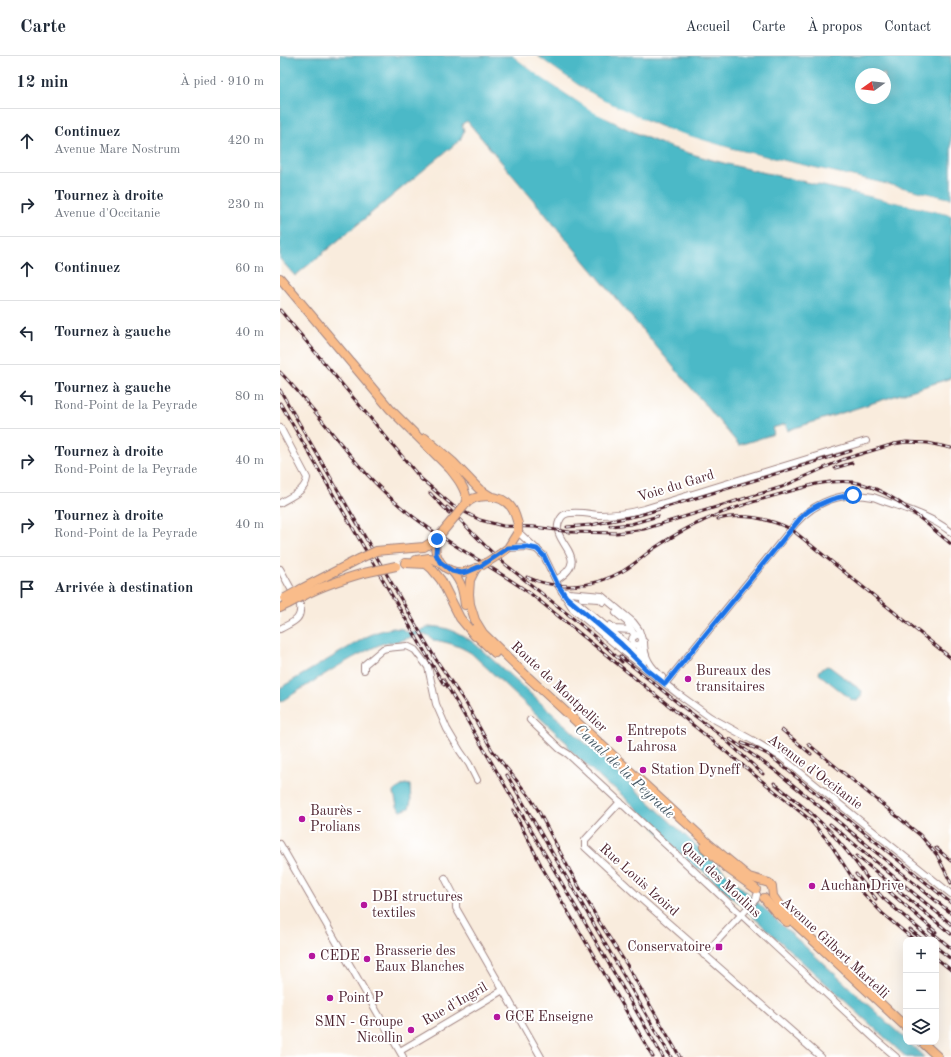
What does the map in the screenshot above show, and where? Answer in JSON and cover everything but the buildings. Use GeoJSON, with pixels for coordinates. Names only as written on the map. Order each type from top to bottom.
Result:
{"type":"FeatureCollection","features":[{"type":"Feature","properties":{"kind":"main road"},"geometry":{"type":"LineString","coordinates":[[280,278],[379,397],[450,469],[458,479],[466,495],[466,504]]}},
{"type":"Feature","properties":{"kind":"main road"},"geometry":{"type":"LineString","coordinates":[[303,592],[338,580],[405,564],[422,558],[429,558],[440,562],[452,571],[461,573],[479,567],[508,548],[518,528],[515,513],[511,506],[500,499],[479,490],[453,462],[379,397]]}},
{"type":"Feature","properties":{"kind":"main road"},"geometry":{"type":"LineString","coordinates":[[280,608],[284,601],[303,592],[358,559],[376,551],[424,547],[438,538],[466,504],[483,496],[490,496]]}},
{"type":"Feature","properties":{"kind":"main road"},"geometry":{"type":"LineString","coordinates":[[438,538],[436,554],[440,562]]}},
{"type":"Feature","properties":{"kind":"main road"},"geometry":{"type":"LineString","coordinates":[[405,564],[426,564],[432,568],[441,580],[460,618],[475,635],[480,638]]}},
{"type":"Feature","properties":{"kind":"main road","name":"Route de Montpellier"},"geometry":{"type":"LineString","coordinates":[[479,567],[470,580],[469,594],[470,604],[475,620],[483,633],[528,677],[708,843],[749,877],[761,882]]}},
{"type":"Feature","properties":{"kind":"main road","name":"Route de Montpellier"},"geometry":{"type":"LineString","coordinates":[[452,571],[459,579],[467,614],[480,638],[721,863],[758,895]]}},
{"type":"Feature","properties":{"kind":"main road"},"geometry":{"type":"LineString","coordinates":[[761,882],[769,883],[772,887],[772,892],[769,896],[758,895],[758,884],[761,882]]}},
{"type":"Feature","properties":{"kind":"main road","name":"Avenue Gilbert Martelli"},"geometry":{"type":"LineString","coordinates":[[772,892],[786,915],[903,1024]]}},
{"type":"Feature","properties":{"kind":"main road","name":"Avenue Gilbert Martelli"},"geometry":{"type":"LineString","coordinates":[[758,895],[903,1030]]}},
{"type":"Feature","properties":{"kind":"main road"},"geometry":{"type":"LineString","coordinates":[[919,1045],[931,1057]]}},
{"type":"Feature","properties":{"kind":"main road"},"geometry":{"type":"LineString","coordinates":[[925,1045],[938,1057]]}},
{"type":"Feature","properties":{"kind":"street"},"geometry":{"type":"LineString","coordinates":[[280,427],[307,478],[306,486],[280,503]]}},
{"type":"Feature","properties":{"kind":"street","name":"Voie du Gard"},"geometry":{"type":"LineString","coordinates":[[556,580],[565,574],[572,565],[572,559],[558,531],[558,522],[564,515],[572,512],[614,514],[644,509],[866,441]]}},
{"type":"Feature","properties":{"kind":"street"},"geometry":{"type":"LineString","coordinates":[[665,684],[796,523],[803,515],[818,504],[842,496],[868,496],[935,520],[951,532]]}},
{"type":"Feature","properties":{"kind":"street"},"geometry":{"type":"LineString","coordinates":[[518,528],[544,556],[566,597],[578,603],[627,644],[634,651],[640,663],[649,668]]}},
{"type":"Feature","properties":{"kind":"street"},"geometry":{"type":"LineString","coordinates":[[508,548],[527,547],[537,549]]}},
{"type":"Feature","properties":{"kind":"street"},"geometry":{"type":"LineString","coordinates":[[280,569],[300,605],[301,611],[300,616],[296,620],[280,629]]}},
{"type":"Feature","properties":{"kind":"street"},"geometry":{"type":"LineString","coordinates":[[562,591],[602,596],[634,622],[639,630],[638,638]]}},
{"type":"Feature","properties":{"kind":"street"},"geometry":{"type":"LineString","coordinates":[[566,597],[600,599],[628,622],[638,638],[649,668]]}},
{"type":"Feature","properties":{"kind":"street"},"geometry":{"type":"LineString","coordinates":[[578,597],[614,628],[638,638]]}},
{"type":"Feature","properties":{"kind":"street"},"geometry":{"type":"LineString","coordinates":[[364,670],[364,665],[383,649],[407,646],[412,648],[428,667],[436,704],[447,730],[469,764],[477,780]]}},
{"type":"Feature","properties":{"kind":"street","name":"Avenue d'Occitanie"},"geometry":{"type":"LineString","coordinates":[[649,668],[663,678],[665,684],[710,717],[781,757],[951,894]]}},
{"type":"Feature","properties":{"kind":"street","name":"Quai des Moulins"},"geometry":{"type":"LineString","coordinates":[[530,720],[553,743],[568,754],[743,912],[800,968],[896,1057]]}},
{"type":"Feature","properties":{"kind":"street","name":"Rue Louis Izoird"},"geometry":{"type":"LineString","coordinates":[[620,802],[584,840],[585,847],[704,955]]}},
{"type":"Feature","properties":{"kind":"street"},"geometry":{"type":"LineString","coordinates":[[280,844],[403,1057]]}},
{"type":"Feature","properties":{"kind":"street","name":"Rue d'Ingril"},"geometry":{"type":"LineString","coordinates":[[400,1051],[503,990],[456,908],[456,898],[445,878]]}},
{"type":"Feature","properties":{"kind":"street"},"geometry":{"type":"LineString","coordinates":[[758,895],[704,955],[821,1057]]}},
{"type":"Feature","properties":{"kind":"street"},"geometry":{"type":"LineString","coordinates":[[503,990],[541,1057]]}},
{"type":"Feature","properties":{"kind":"water"},"geometry":{"type":"Polygon","coordinates":[[[280,56],[513,56],[587,107],[627,129],[668,146],[697,156],[742,168],[951,215],[951,378],[788,431],[786,424],[772,428],[774,434],[739,445],[467,121],[462,124],[464,131],[460,140],[295,276],[280,259],[280,56]]]}},
{"type":"Feature","properties":{"kind":"water"},"geometry":{"type":"Polygon","coordinates":[[[537,56],[951,56],[951,199],[733,149],[674,132],[628,113],[578,85],[537,56]]]}},
{"type":"Feature","properties":{"kind":"water"},"geometry":{"type":"Polygon","coordinates":[[[428,627],[440,627],[452,630],[474,643],[593,750],[903,1037],[903,1045],[911,1045],[924,1057],[906,1057],[701,869],[695,867],[654,828],[653,823],[613,787],[610,787],[568,748],[568,744],[466,650],[452,644],[433,640],[423,634],[400,641],[388,642],[366,651],[280,702],[280,688],[366,637],[392,628],[403,629],[407,632],[418,632],[428,627]]]}},
{"type":"Feature","properties":{"kind":"water"},"geometry":{"type":"Polygon","coordinates":[[[827,666],[862,691],[861,696],[857,701],[852,700],[819,674],[820,670],[827,666]]]}},
{"type":"Feature","properties":{"kind":"water"},"geometry":{"type":"Polygon","coordinates":[[[405,784],[410,785],[411,801],[409,808],[401,811],[397,806],[394,793],[395,790],[405,784]]]}},
{"type":"Feature","properties":{"kind":"pier"},"geometry":{"type":"Polygon","coordinates":[[[513,56],[517,56],[540,74],[596,111],[669,145],[730,162],[951,213],[951,215],[730,164],[668,146],[595,113],[539,76],[513,56]]]}},
{"type":"Feature","properties":{"kind":"pier"},"geometry":{"type":"Polygon","coordinates":[[[535,56],[603,100],[660,127],[733,149],[951,199],[951,201],[733,151],[659,129],[602,102],[577,87],[535,56]]]}},
{"type":"Feature","properties":{"kind":"railway"},"geometry":{"type":"LineString","coordinates":[[280,310],[422,480]]}},
{"type":"Feature","properties":{"kind":"railway"},"geometry":{"type":"LineString","coordinates":[[280,372],[363,470],[393,500],[443,538],[531,594],[809,819],[829,842],[861,891],[883,914],[910,937]]}},
{"type":"Feature","properties":{"kind":"railway"},"geometry":{"type":"LineString","coordinates":[[280,390],[435,658],[467,705],[492,750],[529,796],[538,810],[570,871],[600,923],[627,965],[680,1057]]}},
{"type":"Feature","properties":{"kind":"railway"},"geometry":{"type":"LineString","coordinates":[[280,403],[444,685]]}},
{"type":"Feature","properties":{"kind":"railway"},"geometry":{"type":"LineString","coordinates":[[419,477],[453,506],[480,520],[503,526],[535,527],[570,532],[617,533],[644,529],[782,487],[844,459],[894,444],[906,442],[928,443],[951,448]]}},
{"type":"Feature","properties":{"kind":"railway"},"geometry":{"type":"LineString","coordinates":[[567,527],[591,525],[640,515],[851,451]]}},
{"type":"Feature","properties":{"kind":"railway"},"geometry":{"type":"LineString","coordinates":[[835,468],[852,463]]}},
{"type":"Feature","properties":{"kind":"railway"},"geometry":{"type":"LineString","coordinates":[[527,577],[563,586],[575,586],[600,581],[612,577],[627,569],[653,549],[677,534],[717,515],[773,496],[816,484],[830,482],[853,482],[867,485],[880,491],[893,498],[951,544]]}},
{"type":"Feature","properties":{"kind":"railway"},"geometry":{"type":"LineString","coordinates":[[430,493],[449,513]]}},
{"type":"Feature","properties":{"kind":"railway"},"geometry":{"type":"LineString","coordinates":[[447,507],[485,546],[581,625],[622,662]]}},
{"type":"Feature","properties":{"kind":"railway"},"geometry":{"type":"LineString","coordinates":[[610,526],[631,524],[658,516]]}},
{"type":"Feature","properties":{"kind":"railway"},"geometry":{"type":"LineString","coordinates":[[718,519],[737,516],[764,519],[791,529],[951,658]]}},
{"type":"Feature","properties":{"kind":"railway"},"geometry":{"type":"LineString","coordinates":[[620,656],[719,734],[763,774]]}},
{"type":"Feature","properties":{"kind":"railway"},"geometry":{"type":"LineString","coordinates":[[443,679],[663,1057]]}},
{"type":"Feature","properties":{"kind":"railway"},"geometry":{"type":"LineString","coordinates":[[782,730],[811,754]]}},
{"type":"Feature","properties":{"kind":"railway"},"geometry":{"type":"LineString","coordinates":[[730,739],[777,772],[951,913]]}},
{"type":"Feature","properties":{"kind":"railway"},"geometry":{"type":"LineString","coordinates":[[742,743],[769,755],[951,903]]}},
{"type":"Feature","properties":{"kind":"railway"},"geometry":{"type":"LineString","coordinates":[[808,744],[920,835],[937,855],[951,883]]}},
{"type":"Feature","properties":{"kind":"railway"},"geometry":{"type":"LineString","coordinates":[[507,775],[671,1057]]}},
{"type":"Feature","properties":{"kind":"railway"},"geometry":{"type":"LineString","coordinates":[[774,783],[830,831],[884,899],[928,937]]}},
{"type":"Feature","properties":{"kind":"railway"},"geometry":{"type":"LineString","coordinates":[[513,810],[543,869],[653,1057]]}},
{"type":"Feature","properties":{"kind":"railway"},"geometry":{"type":"LineString","coordinates":[[830,824],[951,924]]}},
{"type":"Feature","properties":{"kind":"railway"},"geometry":{"type":"LineString","coordinates":[[936,848],[951,861]]}},
{"type":"Feature","properties":{"kind":"railway"},"geometry":{"type":"LineString","coordinates":[[857,856],[951,934]]}},
{"type":"Feature","properties":{"kind":"railway"},"geometry":{"type":"LineString","coordinates":[[856,874],[876,899]]}},
{"type":"Feature","properties":{"kind":"railway"},"geometry":{"type":"LineString","coordinates":[[884,887],[936,932]]}},
{"type":"Feature","properties":{"kind":"railway"},"geometry":{"type":"LineString","coordinates":[[910,930],[919,937]]}},
{"type":"Feature","properties":{"kind":"railway"},"geometry":{"type":"LineString","coordinates":[[929,930],[951,948]]}},
{"type":"Feature","properties":{"kind":"railway"},"geometry":{"type":"LineString","coordinates":[[939,949],[951,959]]}},
{"type":"Feature","properties":{"kind":"railway"},"geometry":{"type":"LineString","coordinates":[[939,960],[951,970]]}},
{"type":"Feature","properties":{"kind":"place","name":"Bureaux des transitaires"},"geometry":{"type":"Point","coordinates":[688,679]}},
{"type":"Feature","properties":{"kind":"place","name":"Entrepots Lahrosa"},"geometry":{"type":"Point","coordinates":[619,739]}},
{"type":"Feature","properties":{"kind":"place","name":"Station Dyneff"},"geometry":{"type":"Point","coordinates":[643,770]}},
{"type":"Feature","properties":{"kind":"place","name":"Baurès - Prolians"},"geometry":{"type":"Point","coordinates":[302,819]}},
{"type":"Feature","properties":{"kind":"place","name":"Auchan Drive"},"geometry":{"type":"Point","coordinates":[812,886]}},
{"type":"Feature","properties":{"kind":"place","name":"DBI structures textiles"},"geometry":{"type":"Point","coordinates":[364,905]}},
{"type":"Feature","properties":{"kind":"place","name":"Conservatoire"},"geometry":{"type":"Point","coordinates":[719,947]}},
{"type":"Feature","properties":{"kind":"place","name":"CEDE"},"geometry":{"type":"Point","coordinates":[312,956]}},
{"type":"Feature","properties":{"kind":"place","name":"Brasserie des Eaux Blanches"},"geometry":{"type":"Point","coordinates":[367,959]}},
{"type":"Feature","properties":{"kind":"place","name":"Point P"},"geometry":{"type":"Point","coordinates":[330,998]}},
{"type":"Feature","properties":{"kind":"place","name":"GCE Enseigne"},"geometry":{"type":"Point","coordinates":[497,1017]}},
{"type":"Feature","properties":{"kind":"place","name":"SMN - Groupe Nicollin"},"geometry":{"type":"Point","coordinates":[411,1030]}},
{"type":"Feature","properties":{"kind":"route"},"geometry":{"type":"LineString","coordinates":[[437,539],[436,554],[440,562],[452,571],[461,573],[481,566],[508,548],[527,547],[537,549],[544,556],[558,585],[566,597],[621,644],[646,669],[665,684],[803,515],[818,504],[830,499],[853,495]]}},
{"type":"Feature","properties":{"kind":"water label","name":"Canal de la Peyrade"},"geometry":{"type":"Point","coordinates":[624,772]}}]}
